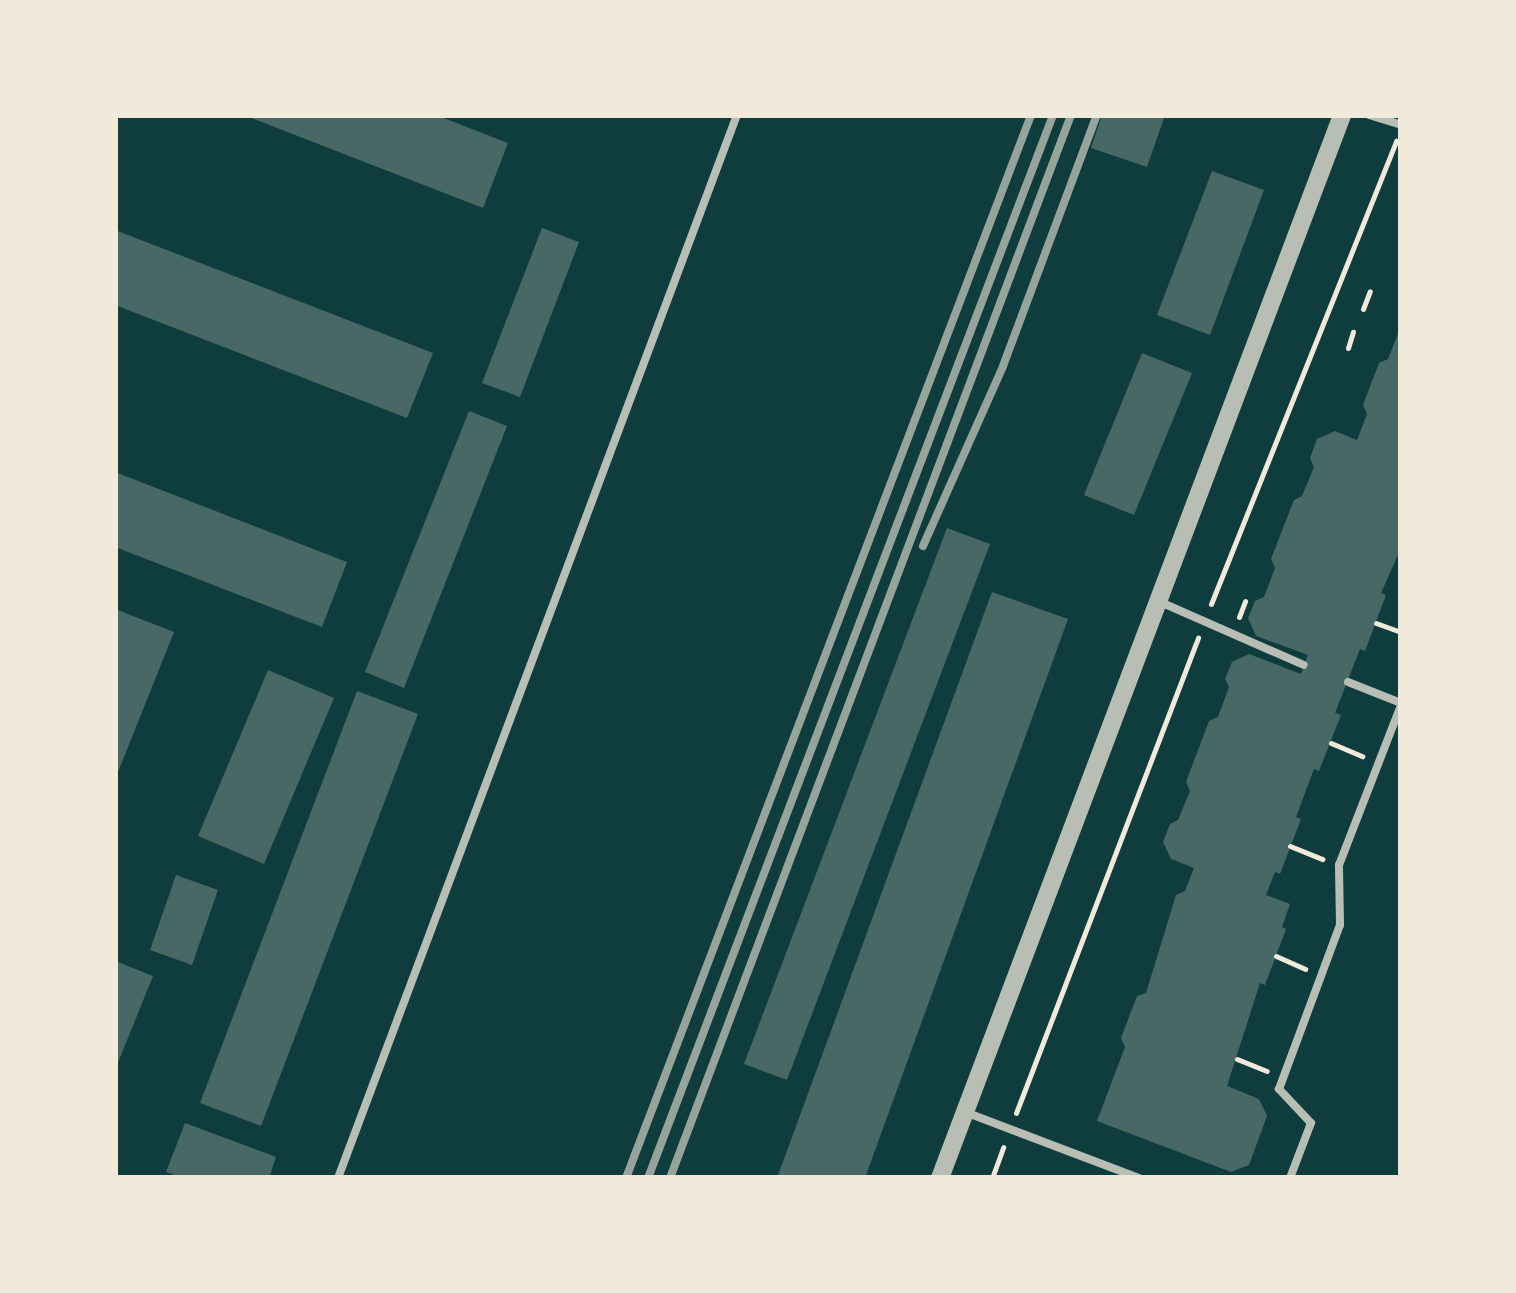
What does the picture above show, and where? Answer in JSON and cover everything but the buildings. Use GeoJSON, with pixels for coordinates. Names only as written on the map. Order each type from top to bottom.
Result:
{"type":"FeatureCollection","features":[{"type":"Feature","properties":{"kind":"street"},"geometry":{"type":"LineString","coordinates":[[940,1178],[1342,115]]}},
{"type":"Feature","properties":{"kind":"lane"},"geometry":{"type":"LineString","coordinates":[[338,1178],[737,115]]}},
{"type":"Feature","properties":{"kind":"lane"},"geometry":{"type":"LineString","coordinates":[[1369,115],[1401,127]]}},
{"type":"Feature","properties":{"kind":"lane"},"geometry":{"type":"LineString","coordinates":[[1158,601],[1304,665]]}},
{"type":"Feature","properties":{"kind":"lane"},"geometry":{"type":"LineString","coordinates":[[1290,1178],[1311,1122],[1280,1089],[1340,925],[1339,865],[1401,704],[1348,682]]}},
{"type":"Feature","properties":{"kind":"lane"},"geometry":{"type":"LineString","coordinates":[[965,1112],[1011,1126],[1140,1178]]}},
{"type":"Feature","properties":{"kind":"lane"},"geometry":{"type":"LineString","coordinates":[[1104,1178],[1108,1166]]}},
{"type":"Feature","properties":{"kind":"path"},"geometry":{"type":"LineString","coordinates":[[992,1178],[1204,622],[1401,127]]}},
{"type":"Feature","properties":{"kind":"path"},"geometry":{"type":"LineString","coordinates":[[1364,308],[1370,291]]}},
{"type":"Feature","properties":{"kind":"path"},"geometry":{"type":"LineString","coordinates":[[1348,348],[1353,332]]}},
{"type":"Feature","properties":{"kind":"path"},"geometry":{"type":"LineString","coordinates":[[1239,617],[1246,601]]}},
{"type":"Feature","properties":{"kind":"path"},"geometry":{"type":"LineString","coordinates":[[1376,623],[1401,632]]}},
{"type":"Feature","properties":{"kind":"path"},"geometry":{"type":"LineString","coordinates":[[1330,743],[1379,762]]}},
{"type":"Feature","properties":{"kind":"path"},"geometry":{"type":"LineString","coordinates":[[1290,846],[1339,865]]}},
{"type":"Feature","properties":{"kind":"path"},"geometry":{"type":"LineString","coordinates":[[1276,956],[1321,976]]}},
{"type":"Feature","properties":{"kind":"path"},"geometry":{"type":"LineString","coordinates":[[1237,1058],[1284,1078]]}},
{"type":"Feature","properties":{"kind":"railway"},"geometry":{"type":"LineString","coordinates":[[626,1178],[1031,115]]}},
{"type":"Feature","properties":{"kind":"railway"},"geometry":{"type":"LineString","coordinates":[[648,1178],[1053,115]]}},
{"type":"Feature","properties":{"kind":"railway"},"geometry":{"type":"LineString","coordinates":[[670,1178],[1071,115]]}},
{"type":"Feature","properties":{"kind":"railway"},"geometry":{"type":"LineString","coordinates":[[923,546],[1003,366],[1097,115]]}}]}
